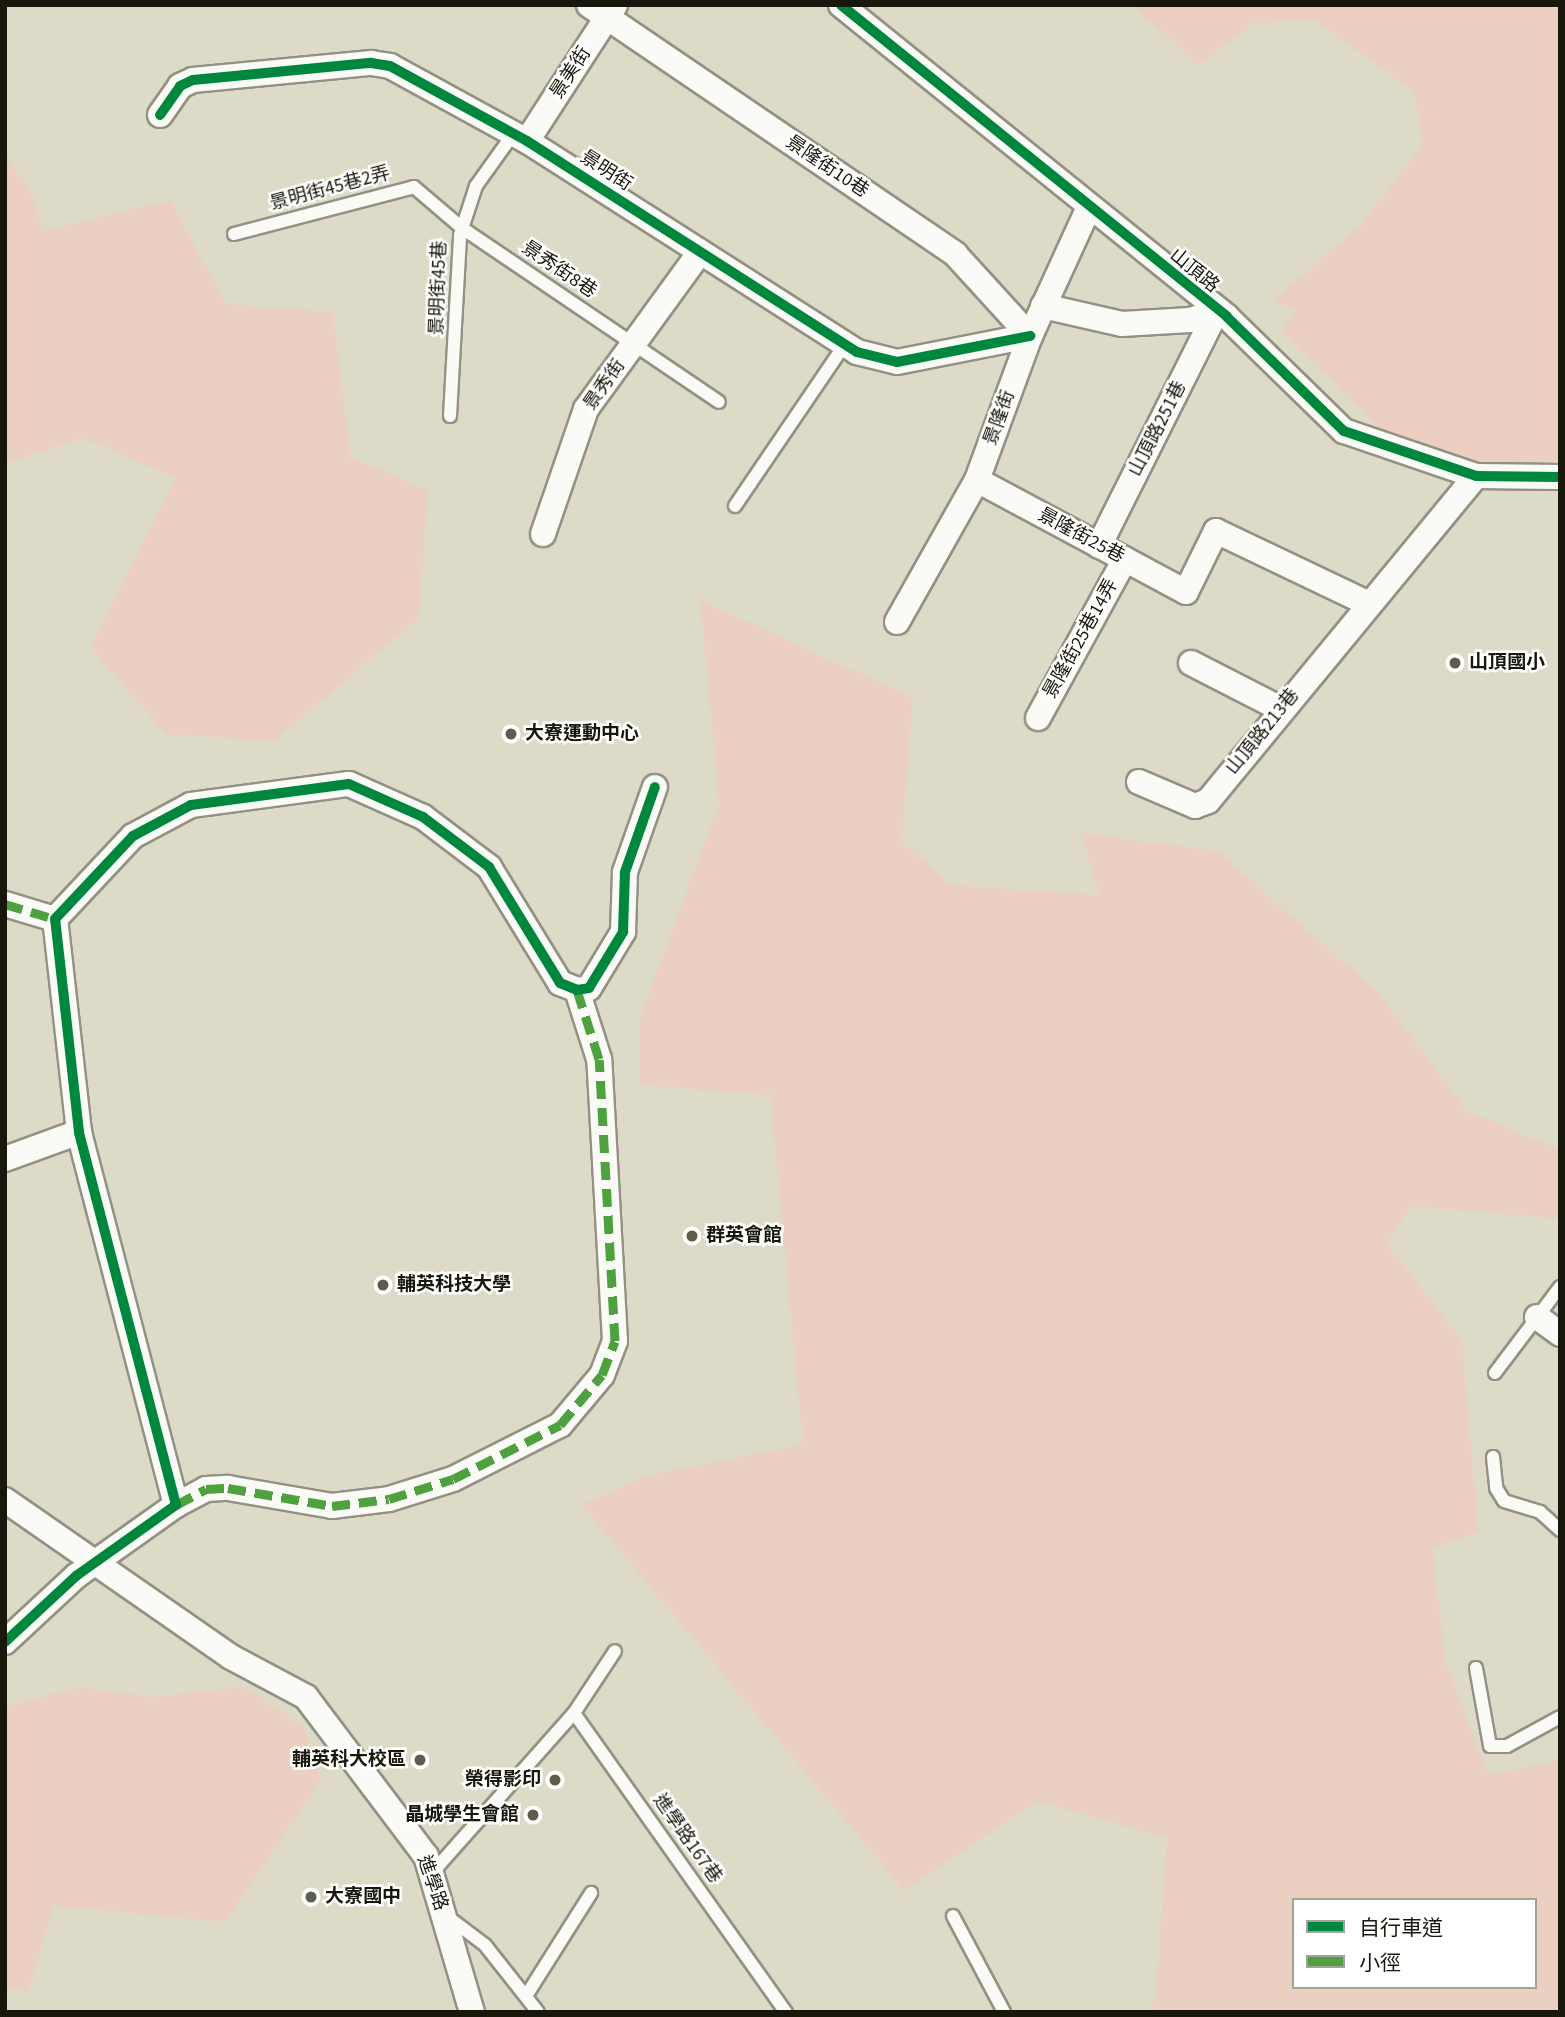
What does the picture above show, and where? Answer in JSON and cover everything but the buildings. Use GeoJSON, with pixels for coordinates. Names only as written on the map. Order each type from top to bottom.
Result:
{"type":"FeatureCollection","features":[{"type":"Feature","properties":{"kind":"street","name":"山頂路"},"geometry":{"type":"LineString","coordinates":[[841,5],[1216,312],[1344,431],[1476,476],[1560,477]]}},
{"type":"Feature","properties":{"kind":"street","name":"景美街"},"geometry":{"type":"LineString","coordinates":[[520,137],[604,9]]}},
{"type":"Feature","properties":{"kind":"street","name":"景隆街10巷"},"geometry":{"type":"LineString","coordinates":[[604,9],[955,254],[1030,336]]}},
{"type":"Feature","properties":{"kind":"street","name":"景明街"},"geometry":{"type":"LineString","coordinates":[[160,115],[180,86],[193,80],[371,63],[415,77],[520,137],[845,344],[879,360],[897,362],[1030,336]]}},
{"type":"Feature","properties":{"kind":"street","name":"景隆街"},"geometry":{"type":"LineString","coordinates":[[897,622],[977,480],[1030,336],[1089,207]]}},
{"type":"Feature","properties":{"kind":"street","name":"景秀街"},"geometry":{"type":"LineString","coordinates":[[543,534],[576,430],[634,343],[700,252]]}},
{"type":"Feature","properties":{"kind":"street"},"geometry":{"type":"LineString","coordinates":[[1043,306],[1122,324],[1190,320],[1216,312]]}},
{"type":"Feature","properties":{"kind":"street","name":"山頂路251巷"},"geometry":{"type":"LineString","coordinates":[[1099,546],[1216,312]]}},
{"type":"Feature","properties":{"kind":"street","name":"山頂路213巷"},"geometry":{"type":"LineString","coordinates":[[1139,782],[1200,807],[1367,603],[1476,476]]}},
{"type":"Feature","properties":{"kind":"street","name":"景隆街25巷"},"geometry":{"type":"LineString","coordinates":[[977,480],[1186,592],[1216,531],[1367,603]]}},
{"type":"Feature","properties":{"kind":"street","name":"景隆街25巷14弄"},"geometry":{"type":"LineString","coordinates":[[1038,718],[1125,559]]}},
{"type":"Feature","properties":{"kind":"street"},"geometry":{"type":"LineString","coordinates":[[1191,663],[1281,709]]}},
{"type":"Feature","properties":{"kind":"street"},"geometry":{"type":"LineString","coordinates":[[176,1506],[79,1132],[55,919],[133,836],[191,805],[349,784],[423,817],[489,867],[560,983],[577,990],[589,988],[623,932],[625,872],[655,787]]}},
{"type":"Feature","properties":{"kind":"street"},"geometry":{"type":"LineString","coordinates":[[5,904],[55,919]]}},
{"type":"Feature","properties":{"kind":"street"},"geometry":{"type":"LineString","coordinates":[[5,1642],[97,1562],[176,1506],[206,1489],[228,1489],[332,1506],[415,1491],[453,1479],[560,1425],[602,1375],[615,1341],[599,1059],[577,990]]}},
{"type":"Feature","properties":{"kind":"street"},"geometry":{"type":"LineString","coordinates":[[5,1158],[79,1132]]}},
{"type":"Feature","properties":{"kind":"street"},"geometry":{"type":"LineString","coordinates":[[1537,1317],[1560,1334]]}},
{"type":"Feature","properties":{"kind":"street","name":"進學路"},"geometry":{"type":"LineString","coordinates":[[5,1500],[231,1657],[306,1697],[363,1767],[426,1856],[472,2012]]}},
{"type":"Feature","properties":{"kind":"lane","name":"景明街45巷"},"geometry":{"type":"LineString","coordinates":[[450,416],[462,228],[476,186],[520,137]]}},
{"type":"Feature","properties":{"kind":"lane","name":"景明街45巷2弄"},"geometry":{"type":"LineString","coordinates":[[234,234],[414,187],[462,228]]}},
{"type":"Feature","properties":{"kind":"lane","name":"景秀街8巷"},"geometry":{"type":"LineString","coordinates":[[462,228],[719,402]]}},
{"type":"Feature","properties":{"kind":"lane"},"geometry":{"type":"LineString","coordinates":[[735,506],[845,344]]}},
{"type":"Feature","properties":{"kind":"lane"},"geometry":{"type":"LineString","coordinates":[[1495,1373],[1560,1287]]}},
{"type":"Feature","properties":{"kind":"lane"},"geometry":{"type":"LineString","coordinates":[[1493,1457],[1496,1488],[1504,1501],[1540,1512],[1560,1530]]}},
{"type":"Feature","properties":{"kind":"lane"},"geometry":{"type":"LineString","coordinates":[[431,1874],[574,1713],[615,1651]]}},
{"type":"Feature","properties":{"kind":"lane"},"geometry":{"type":"LineString","coordinates":[[1476,1668],[1490,1746],[1507,1746],[1560,1717]]}},
{"type":"Feature","properties":{"kind":"lane","name":"進學路167巷"},"geometry":{"type":"LineString","coordinates":[[574,1713],[786,2012]]}},
{"type":"Feature","properties":{"kind":"lane"},"geometry":{"type":"LineString","coordinates":[[526,1996],[592,1893]]}},
{"type":"Feature","properties":{"kind":"lane"},"geometry":{"type":"LineString","coordinates":[[442,1912],[485,1945],[538,2012]]}},
{"type":"Feature","properties":{"kind":"lane"},"geometry":{"type":"LineString","coordinates":[[953,1916],[1004,2012]]}},
{"type":"Feature","properties":{"kind":"shaded area"},"geometry":{"type":"Polygon","coordinates":[[[1131,5],[1560,5],[1560,461],[1482,467],[1394,443],[1280,330],[1296,312],[1274,300],[1359,227],[1423,144],[1414,92],[1316,21],[1255,23],[1199,65],[1131,5]]]}},
{"type":"Feature","properties":{"kind":"shaded area"},"geometry":{"type":"Polygon","coordinates":[[[5,155],[30,189],[43,231],[171,200],[225,304],[333,312],[351,457],[428,490],[419,618],[274,741],[166,734],[90,647],[176,478],[83,438],[5,464],[5,155]]]}},
{"type":"Feature","properties":{"kind":"shaded area"},"geometry":{"type":"Polygon","coordinates":[[[700,600],[913,698],[902,841],[950,885],[1099,895],[1081,833],[1217,851],[1379,993],[1467,1111],[1560,1150],[1560,1219],[1411,1206],[1387,1244],[1462,1341],[1478,1531],[1433,1549],[1445,1660],[1488,1774],[1558,1761],[1560,2012],[1149,2012],[1156,1992],[1167,1838],[1037,1801],[904,1891],[582,1505],[645,1476],[803,1444],[770,1095],[640,1085],[639,1020],[719,804],[700,600]]]}},
{"type":"Feature","properties":{"kind":"shaded area"},"geometry":{"type":"Polygon","coordinates":[[[79,1687],[151,1697],[244,1687],[304,1727],[322,1779],[226,1922],[54,1906],[28,1991],[5,1988],[5,1707],[79,1687]]]}},
{"type":"Feature","properties":{"kind":"marked path"},"geometry":{"type":"LineString","coordinates":[[5,904],[55,919]]}},
{"type":"Feature","properties":{"kind":"marked path"},"geometry":{"type":"LineString","coordinates":[[176,1505],[206,1489],[228,1488],[332,1506],[389,1499],[453,1479],[560,1425],[602,1375],[615,1341],[599,1059],[577,990]]}},
{"type":"Feature","properties":{"kind":"cycle path"},"geometry":{"type":"LineString","coordinates":[[841,5],[1227,317],[1344,431],[1476,476],[1560,477]]}},
{"type":"Feature","properties":{"kind":"cycle path"},"geometry":{"type":"LineString","coordinates":[[160,115],[180,86],[193,80],[371,63],[390,66],[527,141],[857,352],[897,362],[1030,336]]}},
{"type":"Feature","properties":{"kind":"cycle path"},"geometry":{"type":"LineString","coordinates":[[5,1642],[76,1576],[176,1505],[79,1132],[55,919],[133,836],[191,805],[349,784],[423,817],[489,867],[560,983],[577,990],[589,988],[623,932],[625,872],[655,787]]}},
{"type":"Feature","properties":{"kind":"place","name":"山頂國小"},"geometry":{"type":"Point","coordinates":[1455,663]}},
{"type":"Feature","properties":{"kind":"place","name":"大寮運動中心"},"geometry":{"type":"Point","coordinates":[511,734]}},
{"type":"Feature","properties":{"kind":"place","name":"群英會館"},"geometry":{"type":"Point","coordinates":[692,1236]}},
{"type":"Feature","properties":{"kind":"place","name":"輔英科技大學"},"geometry":{"type":"Point","coordinates":[383,1285]}},
{"type":"Feature","properties":{"kind":"place","name":"輔英科大校區"},"geometry":{"type":"Point","coordinates":[420,1760]}},
{"type":"Feature","properties":{"kind":"place","name":"榮得影印"},"geometry":{"type":"Point","coordinates":[555,1780]}},
{"type":"Feature","properties":{"kind":"place","name":"晶城學生會館"},"geometry":{"type":"Point","coordinates":[533,1815]}},
{"type":"Feature","properties":{"kind":"place","name":"大寮國中"},"geometry":{"type":"Point","coordinates":[311,1897]}}]}
